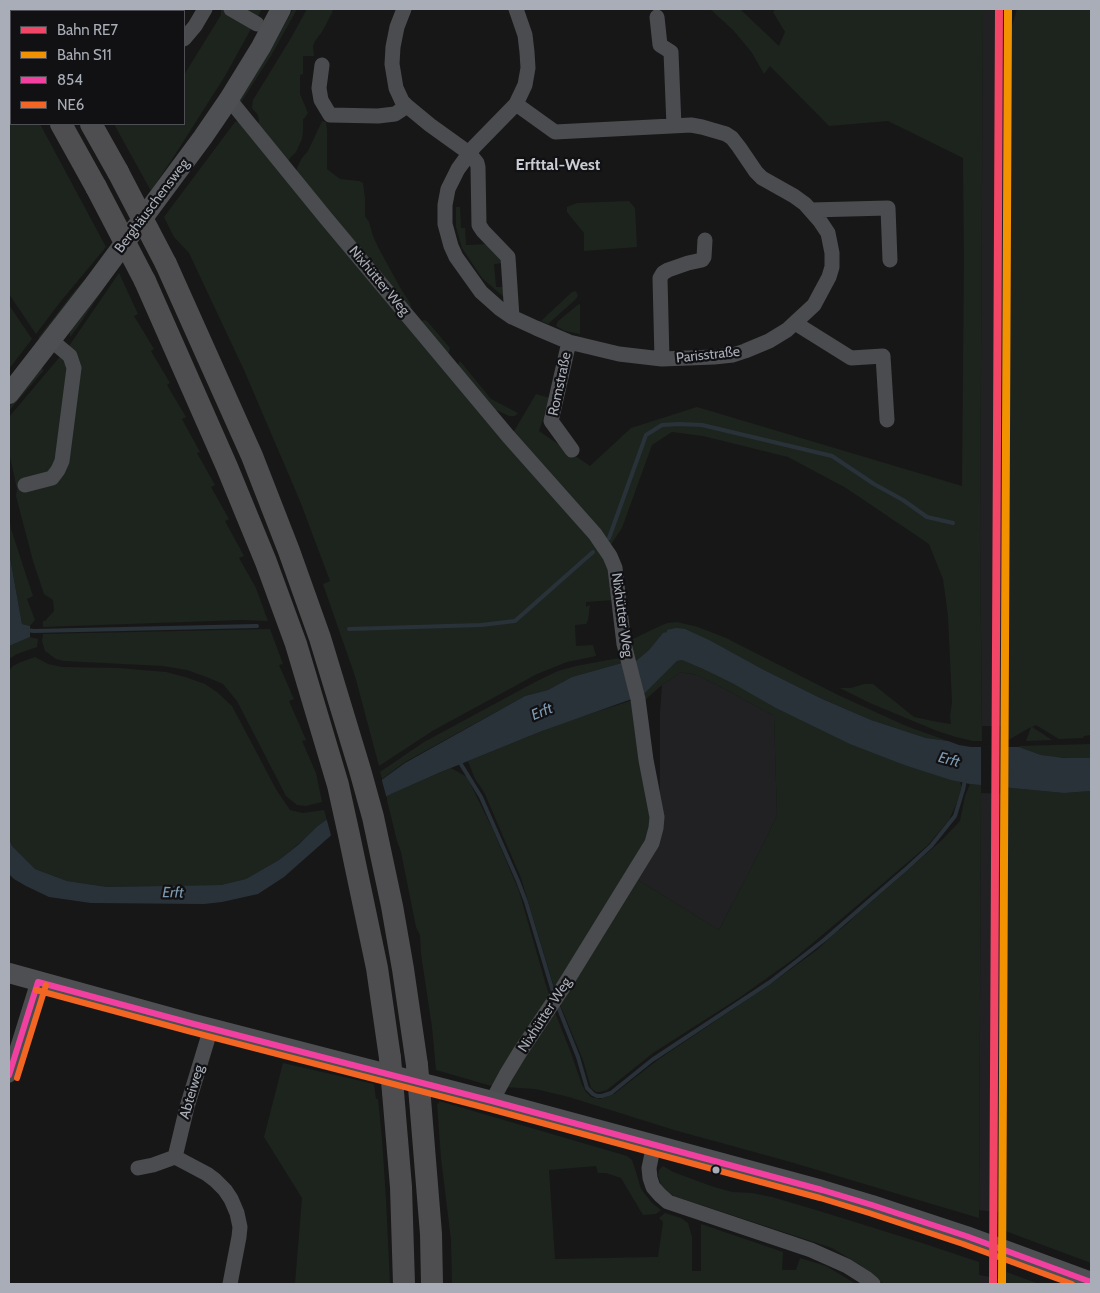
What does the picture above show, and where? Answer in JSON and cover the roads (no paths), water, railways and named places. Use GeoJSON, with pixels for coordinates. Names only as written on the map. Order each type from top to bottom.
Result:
{"type":"FeatureCollection","features":[{"type":"Feature","properties":{"kind":"highway"},"geometry":{"type":"LineString","coordinates":[[62,125],[145,281],[227,467],[266,562],[296,644],[338,785],[377,968],[390,1058],[401,1187],[404,1284]]}},
{"type":"Feature","properties":{"kind":"highway"},"geometry":{"type":"LineString","coordinates":[[93,125],[166,264],[252,456],[320,638],[360,770],[373,817],[392,906],[417,1065],[431,1234],[432,1284]]}},
{"type":"Feature","properties":{"kind":"main road","name":"Berghäuschensweg"},"geometry":{"type":"LineString","coordinates":[[9,394],[174,178],[229,99],[261,47],[281,9]]}},
{"type":"Feature","properties":{"kind":"main road"},"geometry":{"type":"LineString","coordinates":[[9,973],[822,1190],[966,1236],[1091,1282]]}},
{"type":"Feature","properties":{"kind":"street"},"geometry":{"type":"LineString","coordinates":[[185,38],[205,9]]}},
{"type":"Feature","properties":{"kind":"street"},"geometry":{"type":"LineString","coordinates":[[231,9],[258,24]]}},
{"type":"Feature","properties":{"kind":"street"},"geometry":{"type":"LineString","coordinates":[[404,9],[393,47],[392,64],[396,88],[406,106],[469,153],[474,159],[478,167],[480,225],[483,231],[507,255],[509,260],[512,317]]}},
{"type":"Feature","properties":{"kind":"street","name":"Parisstraße"},"geometry":{"type":"LineString","coordinates":[[516,9],[525,35],[528,68],[525,85],[516,104],[469,153],[458,169],[448,189],[445,205],[445,224],[451,246],[456,257],[481,292],[512,317],[569,342],[619,354],[662,359],[733,355],[745,351],[769,341],[787,330],[814,305],[830,278],[832,253],[828,233],[811,210],[794,196],[762,178],[732,138],[726,134],[702,127],[674,126],[555,132],[516,104]]}},
{"type":"Feature","properties":{"kind":"street"},"geometry":{"type":"LineString","coordinates":[[657,17],[660,45],[671,52],[674,126]]}},
{"type":"Feature","properties":{"kind":"street"},"geometry":{"type":"LineString","coordinates":[[322,65],[319,88],[321,100],[330,115],[378,116],[395,114],[406,106]]}},
{"type":"Feature","properties":{"kind":"street","name":"Nixhütter Weg"},"geometry":{"type":"LineString","coordinates":[[229,99],[508,436],[595,534],[610,556],[615,568],[624,644],[638,700],[646,760],[657,817],[656,828],[652,843],[492,1101]]}},
{"type":"Feature","properties":{"kind":"street"},"geometry":{"type":"LineString","coordinates":[[811,210],[888,208],[890,260]]}},
{"type":"Feature","properties":{"kind":"street"},"geometry":{"type":"LineString","coordinates":[[662,359],[660,278],[663,272],[702,260],[704,257],[705,240]]}},
{"type":"Feature","properties":{"kind":"street"},"geometry":{"type":"LineString","coordinates":[[795,323],[851,358],[883,356],[887,420]]}},
{"type":"Feature","properties":{"kind":"street"},"geometry":{"type":"LineString","coordinates":[[25,485],[52,478],[62,461],[74,368],[70,356],[51,340]]}},
{"type":"Feature","properties":{"kind":"street","name":"Romstraße"},"geometry":{"type":"LineString","coordinates":[[569,342],[550,421],[572,450]]}},
{"type":"Feature","properties":{"kind":"street"},"geometry":{"type":"LineString","coordinates":[[9,1070],[38,982]]}},
{"type":"Feature","properties":{"kind":"street","name":"Abteiweg"},"geometry":{"type":"LineString","coordinates":[[175,1157],[211,1028]]}},
{"type":"Feature","properties":{"kind":"street"},"geometry":{"type":"LineString","coordinates":[[654,1144],[649,1168],[650,1178],[653,1187],[668,1202],[811,1250],[847,1266],[873,1284]]}},
{"type":"Feature","properties":{"kind":"street"},"geometry":{"type":"LineString","coordinates":[[138,1168],[175,1157],[206,1174],[225,1190],[231,1198],[240,1227],[230,1284]]}},
{"type":"Feature","properties":{"kind":"water"},"geometry":{"type":"Polygon","coordinates":[[[9,552],[22,624],[30,626],[30,637],[9,646],[9,552]]]}},
{"type":"Feature","properties":{"kind":"water","name":"Erft"},"geometry":{"type":"Polygon","coordinates":[[[676,628],[685,629],[709,640],[820,698],[871,720],[926,738],[971,747],[1019,747],[1041,755],[1064,758],[1091,758],[1091,791],[1064,793],[970,784],[907,766],[850,744],[776,708],[734,684],[682,660],[677,661],[643,695],[542,731],[441,772],[377,801],[353,816],[284,877],[258,894],[204,904],[91,903],[49,897],[26,886],[9,874],[9,838],[12,846],[35,869],[67,881],[107,887],[221,885],[246,879],[279,860],[318,826],[405,763],[525,696],[548,690],[572,677],[636,661],[649,650],[663,633],[676,628]]]}},
{"type":"Feature","properties":{"kind":"waterway"},"geometry":{"type":"LineString","coordinates":[[609,538],[646,435],[662,425],[679,424],[702,425],[832,456],[927,517],[953,523]]}},
{"type":"Feature","properties":{"kind":"waterway"},"geometry":{"type":"LineString","coordinates":[[349,629],[481,625],[515,621],[593,552]]}},
{"type":"Feature","properties":{"kind":"waterway"},"geometry":{"type":"LineString","coordinates":[[25,630],[257,626]]}},
{"type":"Feature","properties":{"kind":"waterway"},"geometry":{"type":"LineString","coordinates":[[459,761],[481,797],[518,881],[554,995]]}},
{"type":"Feature","properties":{"kind":"waterway"},"geometry":{"type":"LineString","coordinates":[[557,1004],[578,1057],[587,1088],[597,1096],[611,1093],[652,1060],[770,982],[824,940],[907,868],[931,846],[955,816],[965,780]]}},
{"type":"Feature","properties":{"kind":"rail line","name":"RE7"},"geometry":{"type":"LineString","coordinates":[[993,1284],[999,9]]}},
{"type":"Feature","properties":{"kind":"rail line","name":"S11"},"geometry":{"type":"LineString","coordinates":[[1002,1284],[1008,9]]}},
{"type":"Feature","properties":{"kind":"district","name":"Erfttal-West"},"geometry":{"type":"Point","coordinates":[558,165]}}]}
